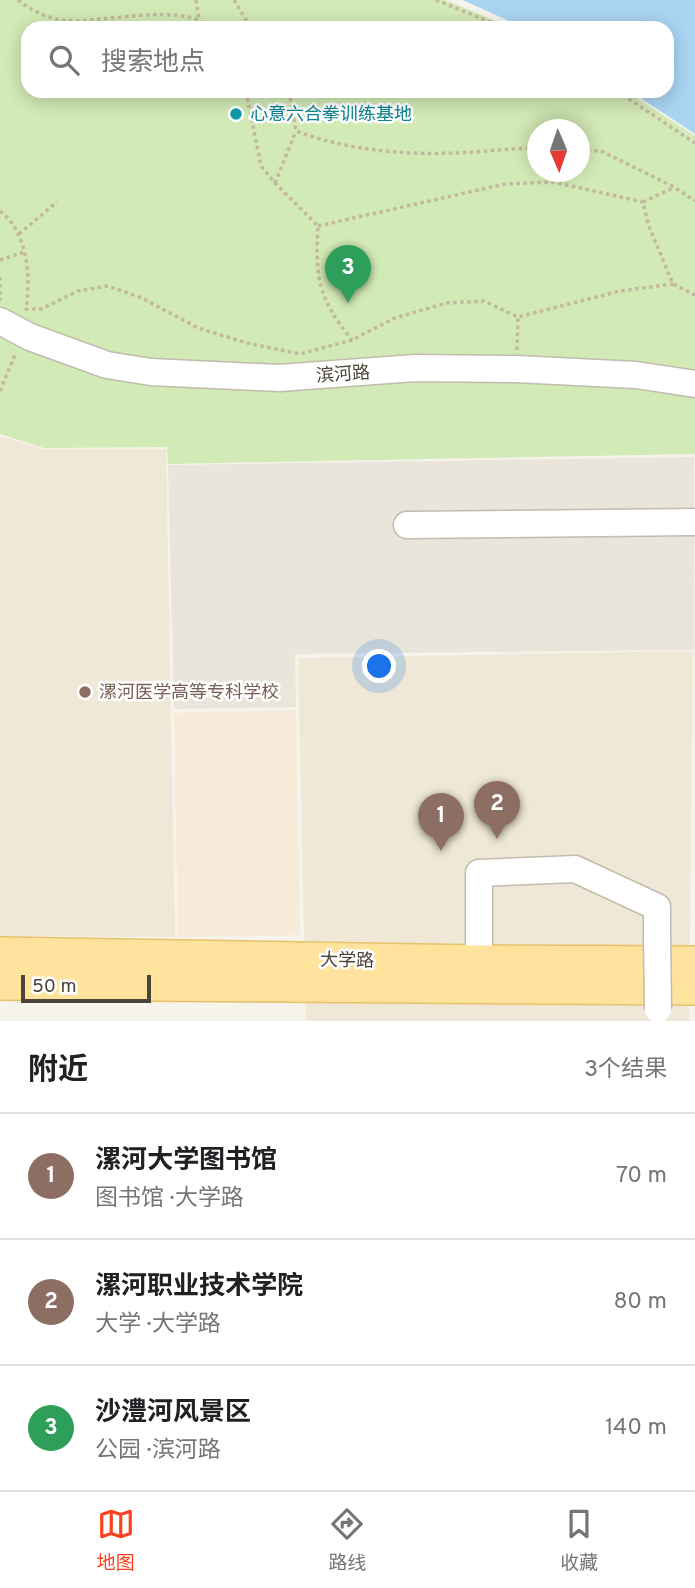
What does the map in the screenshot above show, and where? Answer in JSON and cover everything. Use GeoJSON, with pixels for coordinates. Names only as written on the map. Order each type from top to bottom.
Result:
{"type":"FeatureCollection","features":[{"type":"Feature","properties":{"kind":"main road","name":"大学路"},"geometry":{"type":"LineString","coordinates":[[0,954],[695,963]]}},
{"type":"Feature","properties":{"kind":"main road","name":"大学路"},"geometry":{"type":"LineString","coordinates":[[0,984],[695,988]]}},
{"type":"Feature","properties":{"kind":"street","name":"滨河路"},"geometry":{"type":"LineString","coordinates":[[0,321],[24,334],[107,365],[151,372],[279,378],[415,368],[516,369],[636,375],[695,384]]}},
{"type":"Feature","properties":{"kind":"street"},"geometry":{"type":"LineString","coordinates":[[407,526],[695,522]]}},
{"type":"Feature","properties":{"kind":"street"},"geometry":{"type":"LineString","coordinates":[[479,962],[479,873],[575,869],[657,907],[659,1015]]}},
{"type":"Feature","properties":{"kind":"path"},"geometry":{"type":"LineString","coordinates":[[18,0],[34,12],[63,20],[165,14],[190,15],[199,20]]}},
{"type":"Feature","properties":{"kind":"path"},"geometry":{"type":"LineString","coordinates":[[196,0],[199,20]]}},
{"type":"Feature","properties":{"kind":"path"},"geometry":{"type":"LineString","coordinates":[[234,0],[247,21]]}},
{"type":"Feature","properties":{"kind":"path"},"geometry":{"type":"LineString","coordinates":[[436,0],[488,21]]}},
{"type":"Feature","properties":{"kind":"path"},"geometry":{"type":"LineString","coordinates":[[247,98],[261,166],[318,226],[316,262],[320,286],[332,316],[352,340]]}},
{"type":"Feature","properties":{"kind":"path"},"geometry":{"type":"LineString","coordinates":[[275,183],[296,131],[290,98]]}},
{"type":"Feature","properties":{"kind":"path"},"geometry":{"type":"LineString","coordinates":[[628,98],[695,143]]}},
{"type":"Feature","properties":{"kind":"path"},"geometry":{"type":"LineString","coordinates":[[296,131],[326,142],[374,151],[454,153],[527,149]]}},
{"type":"Feature","properties":{"kind":"path"},"geometry":{"type":"LineString","coordinates":[[590,150],[601,151],[674,187],[695,201]]}},
{"type":"Feature","properties":{"kind":"path"},"geometry":{"type":"LineString","coordinates":[[318,226],[505,184],[554,182],[643,202],[674,187]]}},
{"type":"Feature","properties":{"kind":"path"},"geometry":{"type":"LineString","coordinates":[[19,234],[57,202]]}},
{"type":"Feature","properties":{"kind":"path"},"geometry":{"type":"LineString","coordinates":[[643,202],[648,225],[673,284]]}},
{"type":"Feature","properties":{"kind":"path"},"geometry":{"type":"LineString","coordinates":[[0,211],[9,218],[19,234],[24,252],[28,272],[26,309],[41,309],[78,291],[108,286],[142,298],[198,328],[247,343],[300,354],[352,340],[395,318],[446,303],[484,301],[518,317],[620,291],[673,284],[695,295]]}},
{"type":"Feature","properties":{"kind":"path"},"geometry":{"type":"LineString","coordinates":[[0,260],[24,252]]}},
{"type":"Feature","properties":{"kind":"path"},"geometry":{"type":"LineString","coordinates":[[0,276],[0,301]]}},
{"type":"Feature","properties":{"kind":"path"},"geometry":{"type":"LineString","coordinates":[[516,369],[518,317]]}},
{"type":"Feature","properties":{"kind":"path"},"geometry":{"type":"LineString","coordinates":[[0,391],[24,334]]}},
{"type":"Feature","properties":{"kind":"shaded area","name":"漯河医学高等专科学校"},"geometry":{"type":"Polygon","coordinates":[[[0,436],[44,449],[166,449],[175,937],[0,936],[0,436]]]}},
{"type":"Feature","properties":{"kind":"shaded area"},"geometry":{"type":"Polygon","coordinates":[[[694,457],[695,940],[694,650],[295,654],[296,707],[174,709],[168,465],[694,457]]]}},
{"type":"Feature","properties":{"kind":"shaded area"},"geometry":{"type":"Polygon","coordinates":[[[693,651],[689,1021],[306,1021],[298,658],[693,651]]]}},
{"type":"Feature","properties":{"kind":"shaded area"},"geometry":{"type":"Polygon","coordinates":[[[296,710],[300,935],[178,937],[174,713],[296,710]]]}},
{"type":"Feature","properties":{"kind":"green space"},"geometry":{"type":"Polygon","coordinates":[[[0,0],[445,0],[496,21],[21,21],[21,98],[637,98],[695,136],[695,454],[168,464],[167,447],[44,448],[0,434],[0,0]]]}},
{"type":"Feature","properties":{"kind":"water"},"geometry":{"type":"Polygon","coordinates":[[[463,0],[695,0],[695,134],[641,98],[674,98],[674,21],[509,21],[463,0]]]}},
{"type":"Feature","properties":{"kind":"place","name":"心意六合拳训练基地"},"geometry":{"type":"Point","coordinates":[236,114]}},
{"type":"Feature","properties":{"kind":"place","name":"沙澧河风景区"},"geometry":{"type":"Point","coordinates":[348,303]}},
{"type":"Feature","properties":{"kind":"place","name":"漯河医学高等专科学校"},"geometry":{"type":"Point","coordinates":[85,692]}},
{"type":"Feature","properties":{"kind":"place","name":"漯河职业技术学院"},"geometry":{"type":"Point","coordinates":[497,839]}},
{"type":"Feature","properties":{"kind":"place","name":"漯河大学图书馆"},"geometry":{"type":"Point","coordinates":[441,851]}}]}
